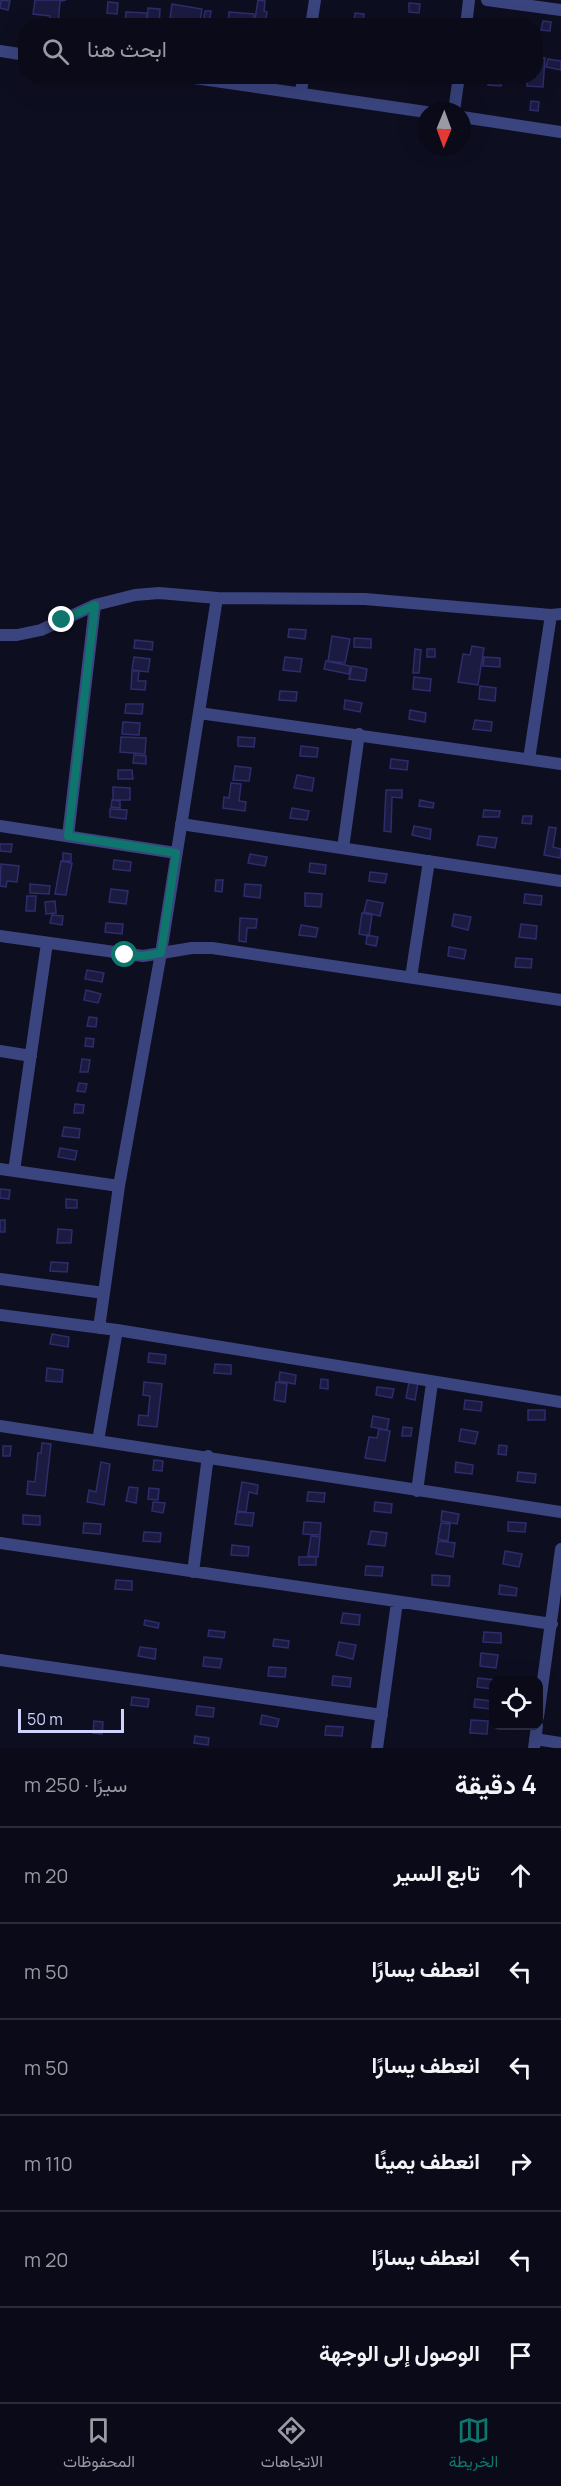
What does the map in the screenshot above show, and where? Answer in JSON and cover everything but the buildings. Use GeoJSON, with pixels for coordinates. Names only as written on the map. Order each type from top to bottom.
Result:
{"type":"FeatureCollection","features":[{"type":"Feature","properties":{"kind":"street"},"geometry":{"type":"LineString","coordinates":[[312,18],[315,0]]}},
{"type":"Feature","properties":{"kind":"street"},"geometry":{"type":"LineString","coordinates":[[467,18],[469,0]]}},
{"type":"Feature","properties":{"kind":"street"},"geometry":{"type":"LineString","coordinates":[[487,0],[557,6]]}},
{"type":"Feature","properties":{"kind":"street"},"geometry":{"type":"LineString","coordinates":[[0,51],[18,54]]}},
{"type":"Feature","properties":{"kind":"street"},"geometry":{"type":"LineString","coordinates":[[237,84],[417,111]]}},
{"type":"Feature","properties":{"kind":"street"},"geometry":{"type":"LineString","coordinates":[[301,93],[302,84]]}},
{"type":"Feature","properties":{"kind":"street"},"geometry":{"type":"LineString","coordinates":[[455,102],[458,84]]}},
{"type":"Feature","properties":{"kind":"street"},"geometry":{"type":"LineString","coordinates":[[471,118],[561,132]]}},
{"type":"Feature","properties":{"kind":"street"},"geometry":{"type":"LineString","coordinates":[[0,635],[17,635],[41,630],[95,605],[135,595],[159,593],[217,598],[365,599],[556,615],[555,632],[529,759]]}},
{"type":"Feature","properties":{"kind":"street"},"geometry":{"type":"LineString","coordinates":[[99,1328],[119,1186],[161,953],[217,598]]}},
{"type":"Feature","properties":{"kind":"street"},"geometry":{"type":"LineString","coordinates":[[68,836],[95,605]]}},
{"type":"Feature","properties":{"kind":"street"},"geometry":{"type":"LineString","coordinates":[[200,713],[561,764]]}},
{"type":"Feature","properties":{"kind":"street"},"geometry":{"type":"LineString","coordinates":[[343,848],[360,734]]}},
{"type":"Feature","properties":{"kind":"street"},"geometry":{"type":"LineString","coordinates":[[181,824],[561,881]]}},
{"type":"Feature","properties":{"kind":"street"},"geometry":{"type":"LineString","coordinates":[[0,826],[176,853]]}},
{"type":"Feature","properties":{"kind":"street"},"geometry":{"type":"LineString","coordinates":[[411,977],[429,861]]}},
{"type":"Feature","properties":{"kind":"street"},"geometry":{"type":"LineString","coordinates":[[0,936],[125,955],[143,956],[192,948],[212,948],[561,1000]]}},
{"type":"Feature","properties":{"kind":"street"},"geometry":{"type":"LineString","coordinates":[[14,1171],[48,943]]}},
{"type":"Feature","properties":{"kind":"street"},"geometry":{"type":"LineString","coordinates":[[0,1051],[31,1056]]}},
{"type":"Feature","properties":{"kind":"street"},"geometry":{"type":"LineString","coordinates":[[0,1169],[119,1186]]}},
{"type":"Feature","properties":{"kind":"street"},"geometry":{"type":"LineString","coordinates":[[0,1279],[104,1293]]}},
{"type":"Feature","properties":{"kind":"street"},"geometry":{"type":"LineString","coordinates":[[0,1315],[117,1330],[432,1383],[561,1402]]}},
{"type":"Feature","properties":{"kind":"street"},"geometry":{"type":"LineString","coordinates":[[98,1441],[117,1330]]}},
{"type":"Feature","properties":{"kind":"street"},"geometry":{"type":"LineString","coordinates":[[417,1491],[432,1383]]}},
{"type":"Feature","properties":{"kind":"street"},"geometry":{"type":"LineString","coordinates":[[0,1426],[208,1456],[417,1491],[561,1512]]}},
{"type":"Feature","properties":{"kind":"street"},"geometry":{"type":"LineString","coordinates":[[193,1572],[208,1456]]}},
{"type":"Feature","properties":{"kind":"street"},"geometry":{"type":"LineString","coordinates":[[0,1543],[552,1624]]}},
{"type":"Feature","properties":{"kind":"street"},"geometry":{"type":"LineString","coordinates":[[543,1684],[561,1548]]}},
{"type":"Feature","properties":{"kind":"street"},"geometry":{"type":"LineString","coordinates":[[377,1748],[397,1602]]}},
{"type":"Feature","properties":{"kind":"street"},"geometry":{"type":"LineString","coordinates":[[0,1660],[382,1715]]}},
{"type":"Feature","properties":{"kind":"street"},"geometry":{"type":"LineString","coordinates":[[535,1744],[561,1743]]}},
{"type":"Feature","properties":{"kind":"route"},"geometry":{"type":"LineString","coordinates":[[62,620],[95,605],[68,836],[176,853],[161,953],[143,956],[125,955]]}}]}
